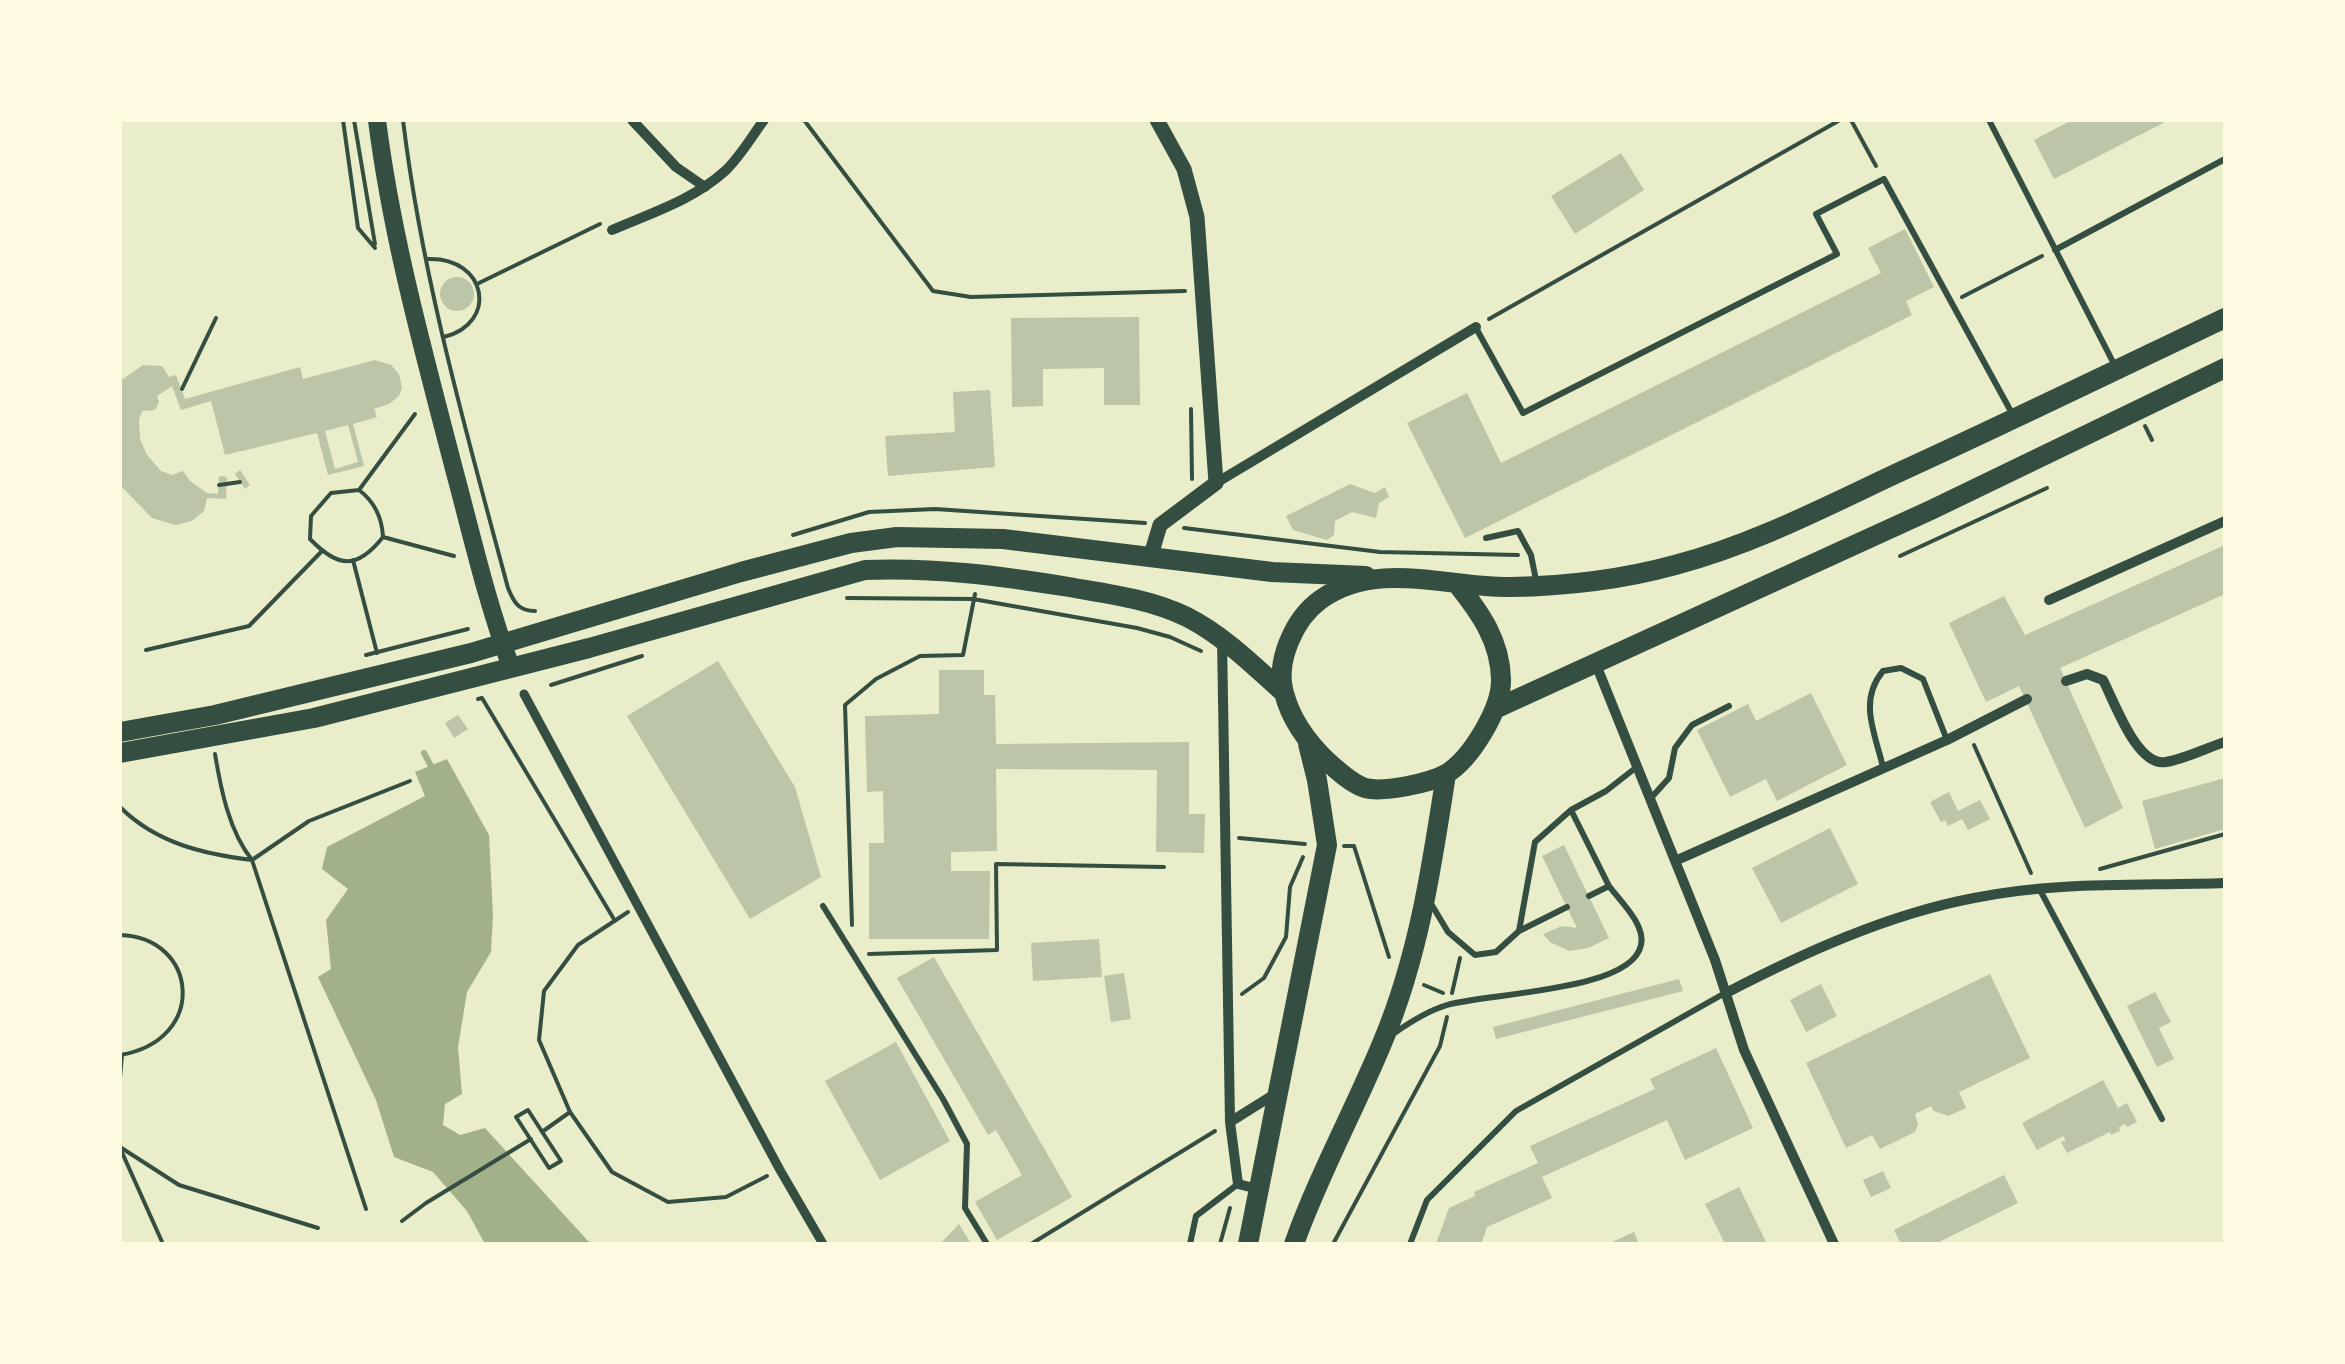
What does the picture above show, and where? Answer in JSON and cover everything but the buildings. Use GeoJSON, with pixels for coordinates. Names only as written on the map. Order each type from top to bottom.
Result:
{"type":"FeatureCollection","features":[{"type":"Feature","properties":{"kind":"main road"},"geometry":{"type":"LineString","coordinates":[[377,120],[386,199],[428,379],[502,644],[512,667]]}},
{"type":"Feature","properties":{"kind":"main road"},"geometry":{"type":"LineString","coordinates":[[120,732],[290,698],[502,644],[851,543],[896,537],[1002,539],[1272,572],[1393,577],[1458,585],[1537,586],[1674,566],[1757,538],[2225,318]]}},
{"type":"Feature","properties":{"kind":"main road"},"geometry":{"type":"LineString","coordinates":[[1495,709],[1931,510],[2225,368]]}},
{"type":"Feature","properties":{"kind":"main road"},"geometry":{"type":"LineString","coordinates":[[120,753],[314,718],[864,570],[985,573],[1133,598],[1185,616],[1222,637],[1283,692],[1308,742],[1327,845],[1248,1244]]}},
{"type":"Feature","properties":{"kind":"main road"},"geometry":{"type":"LineString","coordinates":[[1283,692],[1284,652],[1301,619],[1320,600],[1354,583],[1393,577]]}},
{"type":"Feature","properties":{"kind":"main road"},"geometry":{"type":"LineString","coordinates":[[1308,742],[1338,772],[1365,788],[1402,788],[1446,774],[1476,744],[1495,709],[1502,682],[1488,624],[1458,585]]}},
{"type":"Feature","properties":{"kind":"main road"},"geometry":{"type":"LineString","coordinates":[[1294,1244],[1384,1040],[1406,978],[1427,896],[1446,774]]}},
{"type":"Feature","properties":{"kind":"street"},"geometry":{"type":"LineString","coordinates":[[632,120],[676,166],[705,187]]}},
{"type":"Feature","properties":{"kind":"street"},"geometry":{"type":"LineString","coordinates":[[610,225],[689,197],[705,187],[728,168],[764,120]]}},
{"type":"Feature","properties":{"kind":"street"},"geometry":{"type":"LineString","coordinates":[[1158,120],[1184,169],[1197,217],[1216,483]]}},
{"type":"Feature","properties":{"kind":"street"},"geometry":{"type":"LineString","coordinates":[[1150,555],[1154,519],[1476,327]]}},
{"type":"Feature","properties":{"kind":"street"},"geometry":{"type":"LineString","coordinates":[[2049,600],[2225,521]]}},
{"type":"Feature","properties":{"kind":"street"},"geometry":{"type":"LineString","coordinates":[[1222,637],[1230,1122],[1238,1184],[1259,1190]]}},
{"type":"Feature","properties":{"kind":"street"},"geometry":{"type":"LineString","coordinates":[[1595,661],[1726,993],[1744,1050],[1834,1244]]}},
{"type":"Feature","properties":{"kind":"street"},"geometry":{"type":"LineString","coordinates":[[2066,681],[2087,674],[2103,680],[2139,750],[2149,761],[2163,763],[2225,742]]}},
{"type":"Feature","properties":{"kind":"street"},"geometry":{"type":"LineString","coordinates":[[524,694],[823,1244]]}},
{"type":"Feature","properties":{"kind":"street"},"geometry":{"type":"LineString","coordinates":[[1675,860],[1947,740],[2027,700]]}},
{"type":"Feature","properties":{"kind":"street"},"geometry":{"type":"LineString","coordinates":[[1726,993],[1770,970],[1926,909],[1977,897],[2090,884],[2225,883]]}},
{"type":"Feature","properties":{"kind":"street"},"geometry":{"type":"LineString","coordinates":[[1230,1122],[1279,1092]]}},
{"type":"Feature","properties":{"kind":"lane"},"geometry":{"type":"LineString","coordinates":[[1989,120],[2117,370]]}},
{"type":"Feature","properties":{"kind":"lane"},"geometry":{"type":"LineString","coordinates":[[2055,250],[2225,159]]}},
{"type":"Feature","properties":{"kind":"lane"},"geometry":{"type":"LineString","coordinates":[[1476,327],[1522,413],[1837,254],[1816,214],[1884,179],[2015,419]]}},
{"type":"Feature","properties":{"kind":"lane"},"geometry":{"type":"LineString","coordinates":[[1486,538],[1518,531],[1531,555],[1537,586]]}},
{"type":"Feature","properties":{"kind":"lane"},"geometry":{"type":"LineString","coordinates":[[1883,767],[1868,705],[1871,685],[1883,671],[1902,668],[1923,679],[1947,740]]}},
{"type":"Feature","properties":{"kind":"lane"},"geometry":{"type":"LineString","coordinates":[[1651,798],[1669,778],[1675,748],[1692,725],[1730,706]]}},
{"type":"Feature","properties":{"kind":"lane"},"geometry":{"type":"LineString","coordinates":[[1519,931],[1535,842],[1572,810],[1639,766]]}},
{"type":"Feature","properties":{"kind":"lane"},"geometry":{"type":"LineString","coordinates":[[1384,1040],[1451,1000],[1542,991],[1617,970],[1632,961],[1642,948],[1641,931],[1609,886],[1572,810]]}},
{"type":"Feature","properties":{"kind":"lane"},"geometry":{"type":"LineString","coordinates":[[1589,896],[1609,886]]}},
{"type":"Feature","properties":{"kind":"lane"},"geometry":{"type":"LineString","coordinates":[[2039,888],[2162,1118]]}},
{"type":"Feature","properties":{"kind":"lane"},"geometry":{"type":"LineString","coordinates":[[1427,896],[1448,932],[1476,955],[1496,952],[1519,931],[1567,907]]}},
{"type":"Feature","properties":{"kind":"lane"},"geometry":{"type":"LineString","coordinates":[[823,906],[943,1098],[967,1144],[965,1208],[987,1244]]}},
{"type":"Feature","properties":{"kind":"lane"},"geometry":{"type":"LineString","coordinates":[[1410,1244],[1427,1200],[1516,1112],[1726,993]]}},
{"type":"Feature","properties":{"kind":"lane"},"geometry":{"type":"LineString","coordinates":[[1190,1244],[1196,1216],[1238,1184]]}},
{"type":"Feature","properties":{"kind":"path"},"geometry":{"type":"LineString","coordinates":[[342,120],[358,228],[376,248],[354,120]]}},
{"type":"Feature","properties":{"kind":"path"},"geometry":{"type":"LineString","coordinates":[[403,120],[426,259],[508,588],[514,602],[524,611],[544,612]]}},
{"type":"Feature","properties":{"kind":"path"},"geometry":{"type":"LineString","coordinates":[[804,120],[933,291],[971,297],[1190,290]]}},
{"type":"Feature","properties":{"kind":"path"},"geometry":{"type":"LineString","coordinates":[[1476,327],[1840,120]]}},
{"type":"Feature","properties":{"kind":"path"},"geometry":{"type":"LineString","coordinates":[[1851,120],[1884,179]]}},
{"type":"Feature","properties":{"kind":"path"},"geometry":{"type":"LineString","coordinates":[[479,282],[610,225]]}},
{"type":"Feature","properties":{"kind":"path"},"geometry":{"type":"LineString","coordinates":[[1953,302],[2055,250]]}},
{"type":"Feature","properties":{"kind":"path"},"geometry":{"type":"LineString","coordinates":[[426,259],[452,262],[479,282],[481,290],[477,310],[466,325],[444,337]]}},
{"type":"Feature","properties":{"kind":"path"},"geometry":{"type":"LineString","coordinates":[[182,389],[216,318]]}},
{"type":"Feature","properties":{"kind":"path"},"geometry":{"type":"LineString","coordinates":[[1191,407],[1192,484]]}},
{"type":"Feature","properties":{"kind":"path"},"geometry":{"type":"LineString","coordinates":[[359,490],[415,414]]}},
{"type":"Feature","properties":{"kind":"path"},"geometry":{"type":"LineString","coordinates":[[218,485],[240,482]]}},
{"type":"Feature","properties":{"kind":"path"},"geometry":{"type":"LineString","coordinates":[[1900,556],[2048,488]]}},
{"type":"Feature","properties":{"kind":"path"},"geometry":{"type":"LineString","coordinates":[[359,490],[370,498],[382,521],[383,537],[370,554],[348,562],[327,557],[310,539],[311,516],[332,493],[359,490]]}},
{"type":"Feature","properties":{"kind":"path"},"geometry":{"type":"LineString","coordinates":[[869,512],[936,509],[1133,522],[1154,519],[1380,552],[1531,555]]}},
{"type":"Feature","properties":{"kind":"path"},"geometry":{"type":"LineString","coordinates":[[1133,522],[1154,519]]}},
{"type":"Feature","properties":{"kind":"path"},"geometry":{"type":"LineString","coordinates":[[383,537],[454,556]]}},
{"type":"Feature","properties":{"kind":"path"},"geometry":{"type":"LineString","coordinates":[[146,650],[248,626],[322,551]]}},
{"type":"Feature","properties":{"kind":"path"},"geometry":{"type":"LineString","coordinates":[[353,560],[376,653]]}},
{"type":"Feature","properties":{"kind":"path"},"geometry":{"type":"LineString","coordinates":[[834,598],[972,599],[1137,628],[1180,641],[1222,663]]}},
{"type":"Feature","properties":{"kind":"path"},"geometry":{"type":"LineString","coordinates":[[852,929],[845,705],[876,678],[920,656],[963,654],[972,599]]}},
{"type":"Feature","properties":{"kind":"path"},"geometry":{"type":"LineString","coordinates":[[551,685],[656,652]]}},
{"type":"Feature","properties":{"kind":"path"},"geometry":{"type":"LineString","coordinates":[[482,698],[615,920]]}},
{"type":"Feature","properties":{"kind":"path"},"geometry":{"type":"LineString","coordinates":[[1967,729],[2039,888]]}},
{"type":"Feature","properties":{"kind":"path"},"geometry":{"type":"LineString","coordinates":[[216,763],[228,811],[252,860],[366,1208]]}},
{"type":"Feature","properties":{"kind":"path"},"geometry":{"type":"LineString","coordinates":[[120,807],[138,825],[199,853],[252,860],[309,822],[410,781]]}},
{"type":"Feature","properties":{"kind":"path"},"geometry":{"type":"LineString","coordinates":[[2094,871],[2225,834]]}},
{"type":"Feature","properties":{"kind":"path"},"geometry":{"type":"LineString","coordinates":[[1225,837],[1308,844],[1290,887],[1286,936],[1264,978],[1238,997]]}},
{"type":"Feature","properties":{"kind":"path"},"geometry":{"type":"LineString","coordinates":[[1327,845],[1354,846],[1394,972],[1451,1000]]}},
{"type":"Feature","properties":{"kind":"path"},"geometry":{"type":"LineString","coordinates":[[861,942],[870,955],[997,950],[996,864],[1164,867]]}},
{"type":"Feature","properties":{"kind":"path"},"geometry":{"type":"LineString","coordinates":[[638,905],[578,945],[544,991],[538,1040],[570,1112],[612,1172],[668,1202],[726,1197],[780,1170]]}},
{"type":"Feature","properties":{"kind":"path"},"geometry":{"type":"LineString","coordinates":[[120,935],[156,942],[180,971],[182,1011],[167,1035],[147,1048],[121,1055],[120,1078]]}},
{"type":"Feature","properties":{"kind":"path"},"geometry":{"type":"LineString","coordinates":[[1333,1244],[1440,1046],[1462,946]]}},
{"type":"Feature","properties":{"kind":"path"},"geometry":{"type":"LineString","coordinates":[[528,1110],[561,1161],[549,1168],[530,1139],[516,1117],[528,1110]]}},
{"type":"Feature","properties":{"kind":"path"},"geometry":{"type":"LineString","coordinates":[[542,1132],[570,1112]]}},
{"type":"Feature","properties":{"kind":"path"},"geometry":{"type":"LineString","coordinates":[[1031,1244],[1230,1122]]}},
{"type":"Feature","properties":{"kind":"path"},"geometry":{"type":"LineString","coordinates":[[402,1221],[530,1139]]}},
{"type":"Feature","properties":{"kind":"path"},"geometry":{"type":"LineString","coordinates":[[120,1148],[179,1185],[318,1228]]}},
{"type":"Feature","properties":{"kind":"path"},"geometry":{"type":"LineString","coordinates":[[120,1148],[164,1244]]}},
{"type":"Feature","properties":{"kind":"path"},"geometry":{"type":"LineString","coordinates":[[1220,1244],[1238,1184]]}},
{"type":"Feature","properties":{"kind":"shaded area"},"geometry":{"type":"Polygon","coordinates":[[[447,759],[489,835],[493,916],[491,952],[467,992],[458,1047],[462,1094],[445,1104],[443,1125],[460,1135],[485,1128],[588,1241],[596,1244],[485,1244],[467,1211],[433,1172],[394,1157],[376,1100],[318,977],[331,969],[326,920],[348,889],[322,869],[327,847],[425,796],[415,772],[447,759]]]}},
{"type":"Feature","properties":{"kind":"waterway"},"geometry":{"type":"LineString","coordinates":[[424,753],[431,766]]}}]}
